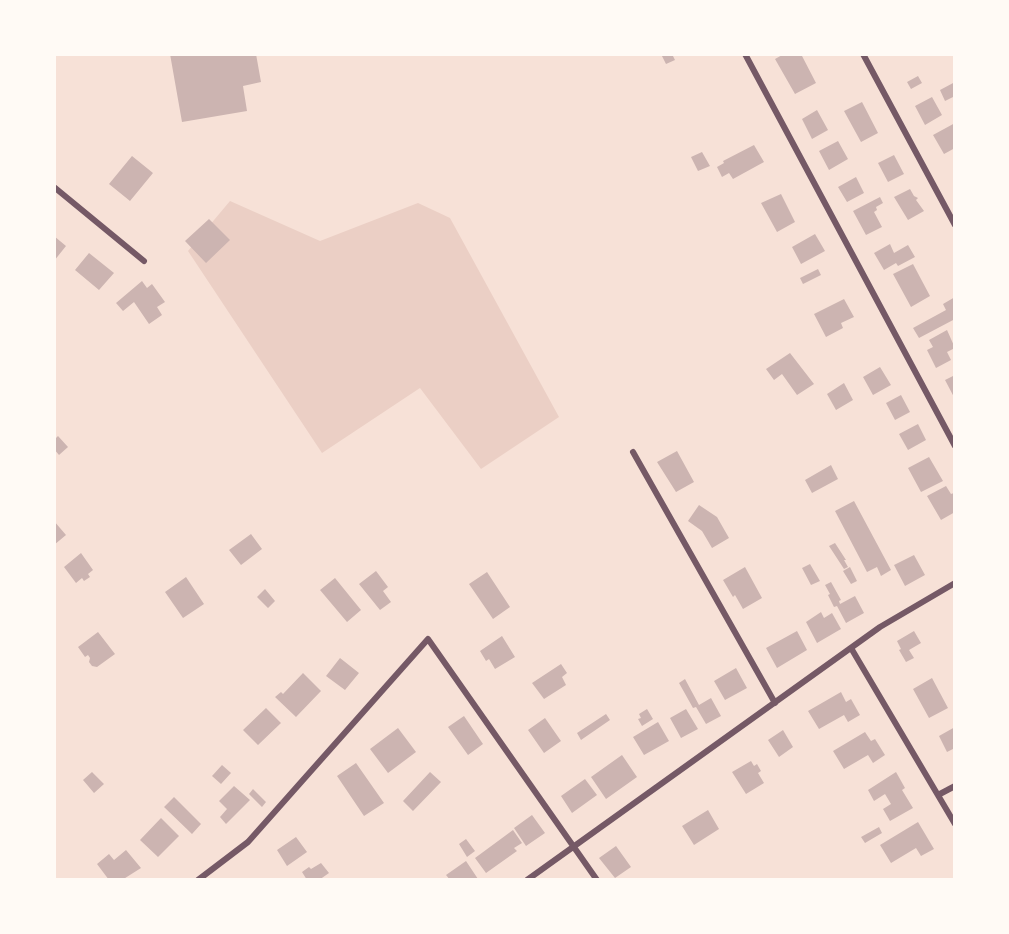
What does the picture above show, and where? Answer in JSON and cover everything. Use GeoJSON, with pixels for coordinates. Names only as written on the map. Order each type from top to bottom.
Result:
{"type":"FeatureCollection","features":[{"type":"Feature","properties":{"kind":"street"},"geometry":{"type":"LineString","coordinates":[[745,54],[955,446]]}},
{"type":"Feature","properties":{"kind":"street"},"geometry":{"type":"LineString","coordinates":[[863,54],[955,225]]}},
{"type":"Feature","properties":{"kind":"street"},"geometry":{"type":"LineString","coordinates":[[54,187],[144,261]]}},
{"type":"Feature","properties":{"kind":"street"},"geometry":{"type":"LineString","coordinates":[[633,452],[775,703]]}},
{"type":"Feature","properties":{"kind":"street"},"geometry":{"type":"LineString","coordinates":[[527,880],[880,627],[955,583]]}},
{"type":"Feature","properties":{"kind":"street"},"geometry":{"type":"LineString","coordinates":[[198,880],[248,842],[428,639],[597,880]]}},
{"type":"Feature","properties":{"kind":"street"},"geometry":{"type":"LineString","coordinates":[[851,648],[955,825]]}},
{"type":"Feature","properties":{"kind":"street"},"geometry":{"type":"LineString","coordinates":[[938,795],[955,786]]}},
{"type":"Feature","properties":{"kind":"shaded area"},"geometry":{"type":"Polygon","coordinates":[[[230,201],[320,241],[418,203],[450,218],[559,417],[481,469],[420,388],[322,453],[188,251],[230,201]]]}},
{"type":"Feature","properties":{"kind":"building"},"geometry":{"type":"Polygon","coordinates":[[[170,54],[256,54],[261,82],[243,86],[247,111],[182,122],[170,54]]]}},
{"type":"Feature","properties":{"kind":"building"},"geometry":{"type":"Polygon","coordinates":[[[661,54],[672,54],[675,60],[666,64],[661,54]]]}},
{"type":"Feature","properties":{"kind":"building"},"geometry":{"type":"Polygon","coordinates":[[[784,54],[801,54],[816,83],[795,94],[775,59],[784,54]]]}},
{"type":"Feature","properties":{"kind":"building"},"geometry":{"type":"Polygon","coordinates":[[[918,76],[922,83],[911,89],[907,82],[918,76]]]}},
{"type":"Feature","properties":{"kind":"building"},"geometry":{"type":"Polygon","coordinates":[[[955,82],[955,96],[945,101],[940,90],[955,82]]]}},
{"type":"Feature","properties":{"kind":"building"},"geometry":{"type":"Polygon","coordinates":[[[932,97],[942,115],[925,125],[915,106],[932,97]]]}},
{"type":"Feature","properties":{"kind":"building"},"geometry":{"type":"Polygon","coordinates":[[[862,102],[878,133],[861,142],[844,111],[862,102]]]}},
{"type":"Feature","properties":{"kind":"building"},"geometry":{"type":"Polygon","coordinates":[[[817,110],[828,130],[812,139],[802,119],[817,110]]]}},
{"type":"Feature","properties":{"kind":"building"},"geometry":{"type":"Polygon","coordinates":[[[955,123],[955,148],[944,154],[933,135],[955,123]]]}},
{"type":"Feature","properties":{"kind":"building"},"geometry":{"type":"Polygon","coordinates":[[[838,141],[848,159],[829,170],[819,151],[838,141]]]}},
{"type":"Feature","properties":{"kind":"building"},"geometry":{"type":"Polygon","coordinates":[[[754,145],[764,162],[733,179],[729,173],[722,177],[717,167],[724,163],[723,161],[754,145]]]}},
{"type":"Feature","properties":{"kind":"building"},"geometry":{"type":"Polygon","coordinates":[[[702,152],[710,166],[698,171],[691,157],[702,152]]]}},
{"type":"Feature","properties":{"kind":"building"},"geometry":{"type":"Polygon","coordinates":[[[894,155],[904,174],[888,182],[878,163],[894,155]]]}},
{"type":"Feature","properties":{"kind":"building"},"geometry":{"type":"Polygon","coordinates":[[[132,156],[153,173],[130,201],[109,184],[132,156]]]}},
{"type":"Feature","properties":{"kind":"building"},"geometry":{"type":"Polygon","coordinates":[[[856,177],[864,193],[847,202],[838,187],[856,177]]]}},
{"type":"Feature","properties":{"kind":"building"},"geometry":{"type":"Polygon","coordinates":[[[910,189],[918,198],[916,200],[924,211],[908,220],[894,197],[910,189]]]}},
{"type":"Feature","properties":{"kind":"building"},"geometry":{"type":"Polygon","coordinates":[[[781,194],[795,222],[777,232],[761,203],[781,194]]]}},
{"type":"Feature","properties":{"kind":"building"},"geometry":{"type":"Polygon","coordinates":[[[880,197],[883,203],[876,207],[877,210],[874,212],[882,227],[866,235],[853,211],[880,197]]]}},
{"type":"Feature","properties":{"kind":"building"},"geometry":{"type":"Polygon","coordinates":[[[209,219],[230,240],[206,263],[185,241],[209,219]]]}},
{"type":"Feature","properties":{"kind":"building"},"geometry":{"type":"Polygon","coordinates":[[[815,234],[825,251],[801,264],[792,247],[815,234]]]}},
{"type":"Feature","properties":{"kind":"building"},"geometry":{"type":"Polygon","coordinates":[[[54,236],[66,246],[54,261],[54,236]]]}},
{"type":"Feature","properties":{"kind":"building"},"geometry":{"type":"Polygon","coordinates":[[[890,244],[894,253],[908,245],[915,257],[898,266],[896,263],[884,270],[874,253],[890,244]]]}},
{"type":"Feature","properties":{"kind":"building"},"geometry":{"type":"Polygon","coordinates":[[[89,253],[114,273],[99,290],[75,270],[89,253]]]}},
{"type":"Feature","properties":{"kind":"building"},"geometry":{"type":"Polygon","coordinates":[[[913,264],[930,296],[911,307],[893,274],[913,264]]]}},
{"type":"Feature","properties":{"kind":"building"},"geometry":{"type":"Polygon","coordinates":[[[818,269],[821,275],[803,284],[800,278],[818,269]]]}},
{"type":"Feature","properties":{"kind":"building"},"geometry":{"type":"Polygon","coordinates":[[[142,281],[147,288],[152,284],[165,302],[157,307],[162,315],[149,324],[134,302],[123,311],[116,303],[142,281]]]}},
{"type":"Feature","properties":{"kind":"building"},"geometry":{"type":"Polygon","coordinates":[[[955,297],[955,319],[919,338],[913,328],[946,310],[943,304],[955,297]]]}},
{"type":"Feature","properties":{"kind":"building"},"geometry":{"type":"Polygon","coordinates":[[[844,299],[854,317],[841,323],[843,328],[826,337],[814,314],[844,299]]]}},
{"type":"Feature","properties":{"kind":"building"},"geometry":{"type":"Polygon","coordinates":[[[947,330],[955,348],[947,352],[951,360],[936,368],[927,350],[933,347],[929,340],[947,330]]]}},
{"type":"Feature","properties":{"kind":"building"},"geometry":{"type":"Polygon","coordinates":[[[790,353],[814,384],[797,395],[782,374],[774,380],[766,369],[790,353]]]}},
{"type":"Feature","properties":{"kind":"building"},"geometry":{"type":"Polygon","coordinates":[[[880,367],[891,385],[873,395],[863,377],[880,367]]]}},
{"type":"Feature","properties":{"kind":"building"},"geometry":{"type":"Polygon","coordinates":[[[955,375],[955,399],[945,380],[955,375]]]}},
{"type":"Feature","properties":{"kind":"building"},"geometry":{"type":"Polygon","coordinates":[[[844,383],[853,400],[836,410],[827,394],[844,383]]]}},
{"type":"Feature","properties":{"kind":"building"},"geometry":{"type":"Polygon","coordinates":[[[901,395],[910,412],[895,420],[886,403],[901,395]]]}},
{"type":"Feature","properties":{"kind":"building"},"geometry":{"type":"Polygon","coordinates":[[[918,424],[926,440],[908,450],[899,434],[918,424]]]}},
{"type":"Feature","properties":{"kind":"building"},"geometry":{"type":"Polygon","coordinates":[[[58,436],[68,447],[59,455],[54,449],[54,440],[58,436]]]}},
{"type":"Feature","properties":{"kind":"building"},"geometry":{"type":"Polygon","coordinates":[[[677,451],[694,482],[676,492],[657,462],[677,451]]]}},
{"type":"Feature","properties":{"kind":"building"},"geometry":{"type":"Polygon","coordinates":[[[929,457],[943,481],[921,492],[908,468],[929,457]]]}},
{"type":"Feature","properties":{"kind":"building"},"geometry":{"type":"Polygon","coordinates":[[[831,465],[838,479],[812,493],[805,480],[831,465]]]}},
{"type":"Feature","properties":{"kind":"building"},"geometry":{"type":"Polygon","coordinates":[[[946,486],[951,494],[955,494],[955,512],[941,520],[927,496],[946,486]]]}},
{"type":"Feature","properties":{"kind":"building"},"geometry":{"type":"Polygon","coordinates":[[[854,501],[891,570],[881,576],[877,567],[867,572],[835,511],[854,501]]]}},
{"type":"Feature","properties":{"kind":"building"},"geometry":{"type":"Polygon","coordinates":[[[699,505],[717,517],[729,538],[712,548],[702,531],[688,521],[699,505]]]}},
{"type":"Feature","properties":{"kind":"building"},"geometry":{"type":"Polygon","coordinates":[[[54,521],[66,535],[54,545],[54,521]]]}},
{"type":"Feature","properties":{"kind":"building"},"geometry":{"type":"Polygon","coordinates":[[[251,534],[262,549],[241,565],[229,550],[251,534]]]}},
{"type":"Feature","properties":{"kind":"building"},"geometry":{"type":"Polygon","coordinates":[[[835,543],[846,560],[844,560],[848,567],[844,569],[829,546],[835,543]]]}},
{"type":"Feature","properties":{"kind":"building"},"geometry":{"type":"Polygon","coordinates":[[[81,553],[93,570],[88,574],[90,577],[84,581],[82,578],[76,583],[64,567],[81,553]]]}},
{"type":"Feature","properties":{"kind":"building"},"geometry":{"type":"Polygon","coordinates":[[[914,555],[925,575],[905,586],[894,565],[914,555]]]}},
{"type":"Feature","properties":{"kind":"building"},"geometry":{"type":"Polygon","coordinates":[[[810,564],[820,581],[811,585],[802,568],[810,564]]]}},
{"type":"Feature","properties":{"kind":"building"},"geometry":{"type":"Polygon","coordinates":[[[745,567],[762,598],[743,609],[723,580],[745,567]]]}},
{"type":"Feature","properties":{"kind":"building"},"geometry":{"type":"Polygon","coordinates":[[[850,567],[857,581],[851,584],[843,571],[850,567]]]}},
{"type":"Feature","properties":{"kind":"building"},"geometry":{"type":"Polygon","coordinates":[[[376,571],[388,587],[383,591],[391,602],[380,610],[359,584],[376,571]]]}},
{"type":"Feature","properties":{"kind":"building"},"geometry":{"type":"Polygon","coordinates":[[[487,572],[510,607],[493,619],[469,584],[487,572]]]}},
{"type":"Feature","properties":{"kind":"building"},"geometry":{"type":"Polygon","coordinates":[[[186,577],[204,604],[183,618],[165,592],[186,577]]]}},
{"type":"Feature","properties":{"kind":"building"},"geometry":{"type":"Polygon","coordinates":[[[335,578],[361,610],[347,622],[320,590],[335,578]]]}},
{"type":"Feature","properties":{"kind":"building"},"geometry":{"type":"Polygon","coordinates":[[[831,582],[841,600],[840,604],[855,596],[864,613],[846,623],[828,595],[830,594],[825,585],[831,582]]]}},
{"type":"Feature","properties":{"kind":"building"},"geometry":{"type":"Polygon","coordinates":[[[265,589],[275,601],[268,608],[257,597],[265,589]]]}},
{"type":"Feature","properties":{"kind":"building"},"geometry":{"type":"Polygon","coordinates":[[[821,612],[824,618],[832,613],[841,629],[817,643],[806,622],[821,612]]]}},
{"type":"Feature","properties":{"kind":"building"},"geometry":{"type":"Polygon","coordinates":[[[797,631],[807,650],[777,668],[766,648],[797,631]]]}},
{"type":"Feature","properties":{"kind":"building"},"geometry":{"type":"Polygon","coordinates":[[[914,631],[921,643],[909,650],[914,658],[906,662],[897,641],[914,631]]]}},
{"type":"Feature","properties":{"kind":"building"},"geometry":{"type":"Polygon","coordinates":[[[98,632],[115,654],[97,667],[92,666],[88,655],[85,657],[78,647],[98,632]]]}},
{"type":"Feature","properties":{"kind":"building"},"geometry":{"type":"Polygon","coordinates":[[[502,636],[515,657],[495,669],[480,651],[502,636]]]}},
{"type":"Feature","properties":{"kind":"building"},"geometry":{"type":"Polygon","coordinates":[[[340,658],[359,673],[345,690],[326,676],[340,658]]]}},
{"type":"Feature","properties":{"kind":"building"},"geometry":{"type":"Polygon","coordinates":[[[561,664],[567,673],[562,677],[566,685],[544,699],[532,683],[561,664]]]}},
{"type":"Feature","properties":{"kind":"building"},"geometry":{"type":"Polygon","coordinates":[[[736,668],[747,688],[725,700],[714,681],[736,668]]]}},
{"type":"Feature","properties":{"kind":"building"},"geometry":{"type":"Polygon","coordinates":[[[303,673],[321,691],[296,717],[275,697],[281,692],[283,694],[303,673]]]}},
{"type":"Feature","properties":{"kind":"building"},"geometry":{"type":"Polygon","coordinates":[[[932,678],[948,708],[929,718],[913,689],[932,678]]]}},
{"type":"Feature","properties":{"kind":"building"},"geometry":{"type":"Polygon","coordinates":[[[685,679],[699,705],[711,698],[721,716],[706,724],[696,707],[693,708],[679,683],[685,679]]]}},
{"type":"Feature","properties":{"kind":"building"},"geometry":{"type":"Polygon","coordinates":[[[841,692],[846,702],[851,699],[860,715],[848,722],[844,715],[819,729],[808,711],[841,692]]]}},
{"type":"Feature","properties":{"kind":"building"},"geometry":{"type":"Polygon","coordinates":[[[266,708],[281,723],[258,745],[243,730],[266,708]]]}},
{"type":"Feature","properties":{"kind":"building"},"geometry":{"type":"Polygon","coordinates":[[[647,709],[653,719],[642,726],[638,719],[641,718],[639,714],[647,709]]]}},
{"type":"Feature","properties":{"kind":"building"},"geometry":{"type":"Polygon","coordinates":[[[686,709],[698,729],[681,738],[670,718],[686,709]]]}},
{"type":"Feature","properties":{"kind":"building"},"geometry":{"type":"Polygon","coordinates":[[[606,714],[610,720],[581,740],[577,733],[606,714]]]}},
{"type":"Feature","properties":{"kind":"building"},"geometry":{"type":"Polygon","coordinates":[[[464,716],[483,744],[468,755],[448,727],[464,716]]]}},
{"type":"Feature","properties":{"kind":"building"},"geometry":{"type":"Polygon","coordinates":[[[545,718],[561,741],[544,753],[528,730],[545,718]]]}},
{"type":"Feature","properties":{"kind":"building"},"geometry":{"type":"Polygon","coordinates":[[[658,722],[669,741],[644,755],[633,737],[658,722]]]}},
{"type":"Feature","properties":{"kind":"building"},"geometry":{"type":"Polygon","coordinates":[[[955,727],[955,748],[947,752],[939,736],[955,727]]]}},
{"type":"Feature","properties":{"kind":"building"},"geometry":{"type":"Polygon","coordinates":[[[398,728],[416,752],[388,773],[370,749],[398,728]]]}},
{"type":"Feature","properties":{"kind":"building"},"geometry":{"type":"Polygon","coordinates":[[[783,730],[793,747],[779,757],[768,740],[783,730]]]}},
{"type":"Feature","properties":{"kind":"building"},"geometry":{"type":"Polygon","coordinates":[[[865,732],[871,741],[875,739],[885,755],[873,763],[868,755],[844,769],[833,751],[865,732]]]}},
{"type":"Feature","properties":{"kind":"building"},"geometry":{"type":"Polygon","coordinates":[[[622,755],[637,777],[606,799],[591,777],[622,755]]]}},
{"type":"Feature","properties":{"kind":"building"},"geometry":{"type":"Polygon","coordinates":[[[751,761],[754,766],[757,764],[761,771],[758,773],[764,783],[746,794],[732,772],[751,761]]]}},
{"type":"Feature","properties":{"kind":"building"},"geometry":{"type":"Polygon","coordinates":[[[356,763],[384,803],[364,816],[337,776],[356,763]]]}},
{"type":"Feature","properties":{"kind":"building"},"geometry":{"type":"Polygon","coordinates":[[[222,765],[231,773],[221,784],[212,776],[222,765]]]}},
{"type":"Feature","properties":{"kind":"building"},"geometry":{"type":"Polygon","coordinates":[[[92,772],[104,784],[94,793],[83,780],[92,772]]]}},
{"type":"Feature","properties":{"kind":"building"},"geometry":{"type":"Polygon","coordinates":[[[430,772],[441,782],[413,811],[403,801],[430,772]]]}},
{"type":"Feature","properties":{"kind":"building"},"geometry":{"type":"Polygon","coordinates":[[[896,772],[905,788],[902,790],[913,808],[890,821],[883,809],[891,804],[885,794],[874,801],[868,790],[896,772]]]}},
{"type":"Feature","properties":{"kind":"building"},"geometry":{"type":"Polygon","coordinates":[[[585,779],[597,795],[572,813],[561,796],[585,779]]]}},
{"type":"Feature","properties":{"kind":"building"},"geometry":{"type":"Polygon","coordinates":[[[234,786],[250,800],[226,824],[220,817],[227,809],[219,801],[234,786]]]}},
{"type":"Feature","properties":{"kind":"building"},"geometry":{"type":"Polygon","coordinates":[[[253,789],[266,802],[262,807],[249,794],[253,789]]]}},
{"type":"Feature","properties":{"kind":"building"},"geometry":{"type":"Polygon","coordinates":[[[174,797],[201,824],[192,834],[164,807],[174,797]]]}},
{"type":"Feature","properties":{"kind":"building"},"geometry":{"type":"Polygon","coordinates":[[[708,810],[719,829],[694,845],[682,826],[708,810]]]}},
{"type":"Feature","properties":{"kind":"building"},"geometry":{"type":"Polygon","coordinates":[[[532,815],[545,833],[526,846],[514,828],[532,815]]]}},
{"type":"Feature","properties":{"kind":"building"},"geometry":{"type":"Polygon","coordinates":[[[161,818],[179,836],[158,857],[140,840],[161,818]]]}},
{"type":"Feature","properties":{"kind":"building"},"geometry":{"type":"Polygon","coordinates":[[[918,822],[934,849],[921,856],[916,848],[891,863],[880,845],[918,822]]]}},
{"type":"Feature","properties":{"kind":"building"},"geometry":{"type":"Polygon","coordinates":[[[879,827],[882,833],[865,843],[861,837],[879,827]]]}},
{"type":"Feature","properties":{"kind":"building"},"geometry":{"type":"Polygon","coordinates":[[[513,830],[522,843],[514,848],[517,851],[486,873],[475,858],[513,830]]]}},
{"type":"Feature","properties":{"kind":"building"},"geometry":{"type":"Polygon","coordinates":[[[296,837],[307,852],[287,866],[277,850],[296,837]]]}},
{"type":"Feature","properties":{"kind":"building"},"geometry":{"type":"Polygon","coordinates":[[[466,839],[475,851],[467,857],[459,844],[466,839]]]}},
{"type":"Feature","properties":{"kind":"building"},"geometry":{"type":"Polygon","coordinates":[[[616,846],[631,867],[615,878],[599,858],[616,846]]]}},
{"type":"Feature","properties":{"kind":"building"},"geometry":{"type":"Polygon","coordinates":[[[126,850],[141,868],[122,880],[109,880],[97,864],[109,854],[114,860],[126,850]]]}},
{"type":"Feature","properties":{"kind":"building"},"geometry":{"type":"Polygon","coordinates":[[[466,861],[478,879],[450,880],[446,875],[466,861]]]}},
{"type":"Feature","properties":{"kind":"building"},"geometry":{"type":"Polygon","coordinates":[[[321,863],[329,873],[319,880],[307,880],[302,872],[321,863]]]}}]}
